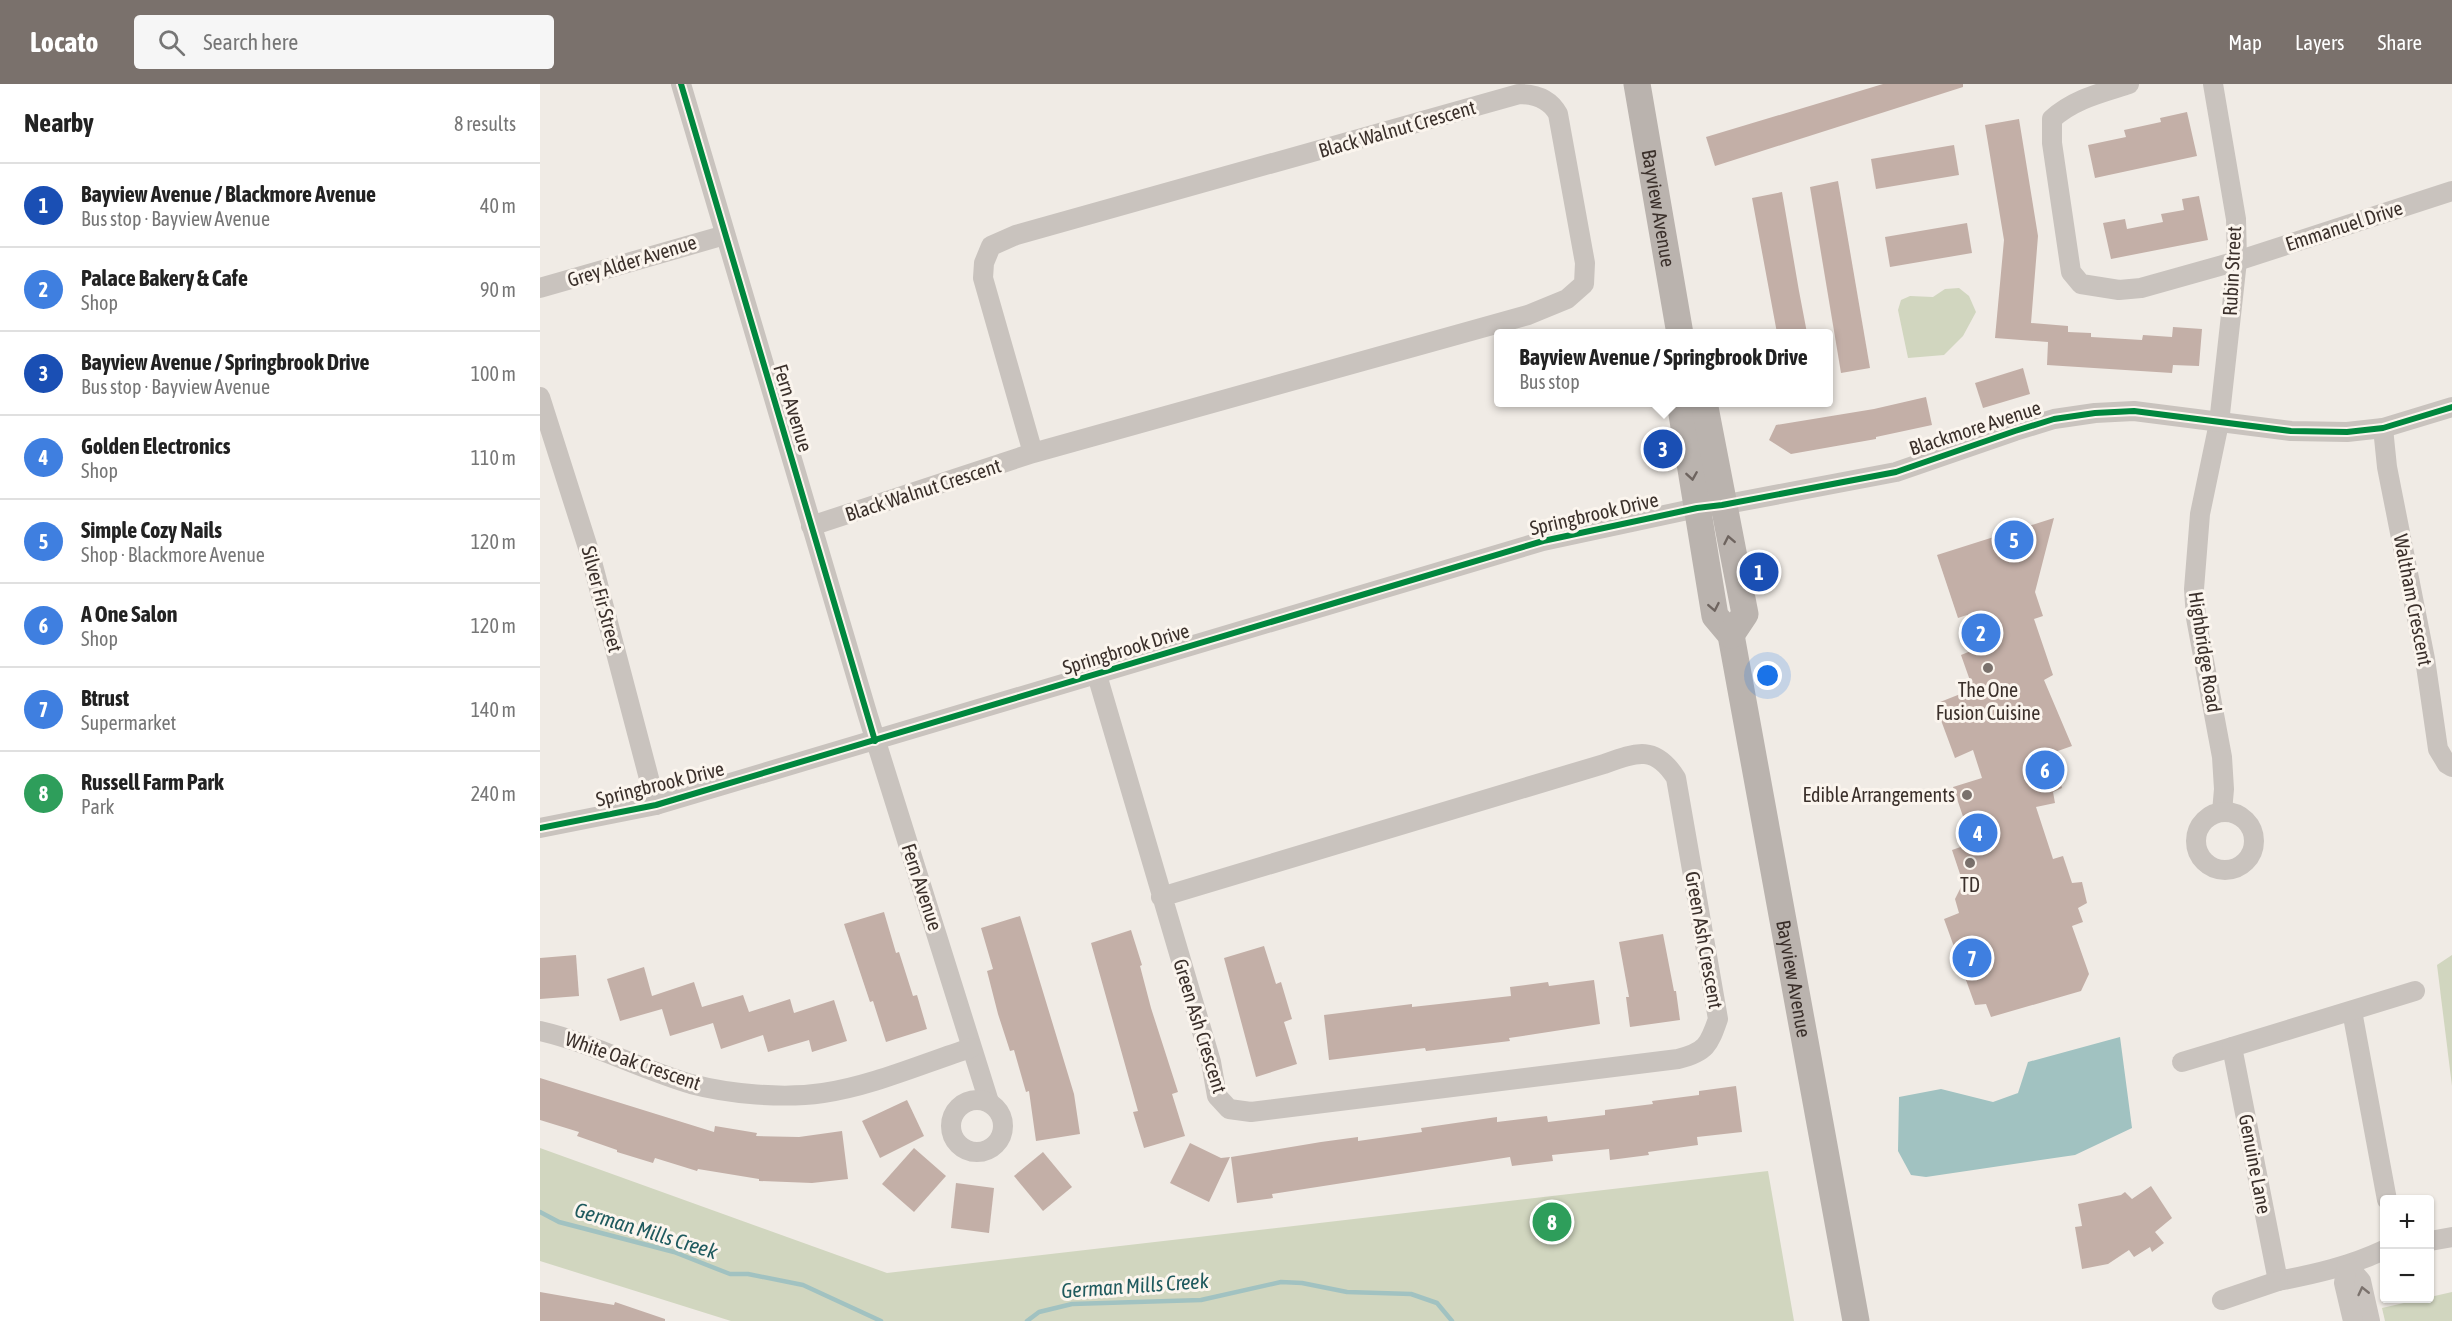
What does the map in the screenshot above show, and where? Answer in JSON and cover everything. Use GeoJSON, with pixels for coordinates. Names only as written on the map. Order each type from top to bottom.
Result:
{"type":"FeatureCollection","features":[{"type":"Feature","properties":{"kind":"main road","name":"Bayview Avenue"},"geometry":{"type":"LineString","coordinates":[[1637,84],[1679,329]]}},
{"type":"Feature","properties":{"kind":"main road","name":"Bayview Avenue"},"geometry":{"type":"LineString","coordinates":[[1681,407],[1745,614],[1731,635],[1856,1321]]}},
{"type":"Feature","properties":{"kind":"main road","name":"Bayview Avenue"},"geometry":{"type":"LineString","coordinates":[[1704,407],[1710,506]]}},
{"type":"Feature","properties":{"kind":"street","name":"Fern Avenue"},"geometry":{"type":"LineString","coordinates":[[681,84],[875,741],[989,1102]]}},
{"type":"Feature","properties":{"kind":"street","name":"Emmanuel Drive"},"geometry":{"type":"LineString","coordinates":[[2129,84],[2084,98],[2065,107],[2052,119],[2052,143],[2071,272],[2081,284],[2120,290],[2142,288],[2237,261],[2452,191]]}},
{"type":"Feature","properties":{"kind":"street","name":"Rubin Street"},"geometry":{"type":"LineString","coordinates":[[2213,84],[2228,185],[2236,219],[2237,261],[2219,423]]}},
{"type":"Feature","properties":{"kind":"street","name":"Black Walnut Crescent"},"geometry":{"type":"LineString","coordinates":[[812,526],[1034,453],[1528,315],[1567,299],[1584,284],[1585,263],[1558,114],[1553,104],[1534,94],[1519,94],[1016,235],[991,246],[984,263],[983,278],[1034,453]]}},
{"type":"Feature","properties":{"kind":"street","name":"Grey Alder Avenue"},"geometry":{"type":"LineString","coordinates":[[540,288],[725,235]]}},
{"type":"Feature","properties":{"kind":"street","name":"Silver Fir Street"},"geometry":{"type":"LineString","coordinates":[[540,397],[590,554],[656,805]]}},
{"type":"Feature","properties":{"kind":"street","name":"Blackmore Avenue"},"geometry":{"type":"LineString","coordinates":[[1710,506],[1896,472],[2054,419],[2095,413],[2134,411],[2291,431],[2347,432],[2383,428],[2452,407]]}},
{"type":"Feature","properties":{"kind":"street","name":"Highbridge Road"},"geometry":{"type":"LineString","coordinates":[[2219,423],[2200,514],[2194,589],[2196,618],[2222,757],[2224,789],[2222,812]]}},
{"type":"Feature","properties":{"kind":"street","name":"Waltham Crescent"},"geometry":{"type":"LineString","coordinates":[[2383,428],[2387,467],[2425,659],[2438,749],[2447,764],[2452,767]]}},
{"type":"Feature","properties":{"kind":"street","name":"Springbrook Drive"},"geometry":{"type":"LineString","coordinates":[[540,828],[656,805],[1543,541],[1710,506]]}},
{"type":"Feature","properties":{"kind":"street","name":"Green Ash Crescent"},"geometry":{"type":"LineString","coordinates":[[1097,675],[1161,897],[1211,1062],[1217,1096],[1229,1109],[1251,1112],[1678,1059],[1696,1055],[1710,1043],[1718,1019],[1676,778],[1667,763],[1650,753],[1628,755],[1593,768],[1161,897]]}},
{"type":"Feature","properties":{"kind":"street"},"geometry":{"type":"LineString","coordinates":[[2182,1062],[2415,991]]}},
{"type":"Feature","properties":{"kind":"street"},"geometry":{"type":"LineString","coordinates":[[2352,1011],[2386,1195]]}},
{"type":"Feature","properties":{"kind":"street","name":"White Oak Crescent"},"geometry":{"type":"LineString","coordinates":[[540,1031],[692,1084],[735,1092],[774,1095],[822,1094],[971,1048]]}},
{"type":"Feature","properties":{"kind":"street","name":"Genuine Lane"},"geometry":{"type":"LineString","coordinates":[[2232,1047],[2278,1281]]}},
{"type":"Feature","properties":{"kind":"street"},"geometry":{"type":"LineString","coordinates":[[2434,1239],[2452,1237]]}},
{"type":"Feature","properties":{"kind":"street"},"geometry":{"type":"LineString","coordinates":[[2222,1300],[2278,1281],[2313,1275],[2347,1265],[2380,1252]]}},
{"type":"Feature","properties":{"kind":"street"},"geometry":{"type":"LineString","coordinates":[[2347,1265],[2344,1283],[2353,1321]]}},
{"type":"Feature","properties":{"kind":"street"},"geometry":{"type":"LineString","coordinates":[[2347,1265],[2361,1281],[2370,1321]]}},
{"type":"Feature","properties":{"kind":"green space"},"geometry":{"type":"Polygon","coordinates":[[[1959,288],[1969,296],[1976,312],[1963,336],[1944,355],[1908,358],[1898,310],[1901,300],[1910,296],[1933,297],[1945,289],[1959,288]]]}},
{"type":"Feature","properties":{"kind":"green space"},"geometry":{"type":"Polygon","coordinates":[[[2452,955],[2452,1086],[2437,965],[2452,955]]]}},
{"type":"Feature","properties":{"kind":"green space"},"geometry":{"type":"Polygon","coordinates":[[[540,1148],[887,1273],[1768,1171],[1794,1321],[731,1321],[540,1261],[540,1148]]]}},
{"type":"Feature","properties":{"kind":"green space"},"geometry":{"type":"Polygon","coordinates":[[[2452,1292],[2452,1321],[2385,1321],[2382,1308],[2404,1303],[2434,1303],[2434,1296],[2452,1292]]]}},
{"type":"Feature","properties":{"kind":"water"},"geometry":{"type":"Polygon","coordinates":[[[2120,1037],[2132,1128],[2075,1155],[1926,1177],[1911,1175],[1898,1151],[1899,1097],[1941,1089],[1993,1102],[2018,1093],[2028,1062],[2120,1037]]]}},
{"type":"Feature","properties":{"kind":"building"},"geometry":{"type":"Polygon","coordinates":[[[1883,84],[1963,84],[1963,87],[1715,166],[1706,137],[1883,84]]]}},
{"type":"Feature","properties":{"kind":"building"},"geometry":{"type":"Polygon","coordinates":[[[2187,112],[2197,156],[2095,178],[2088,145],[2126,137],[2124,130],[2161,122],[2160,118],[2187,112]]]}},
{"type":"Feature","properties":{"kind":"building"},"geometry":{"type":"Polygon","coordinates":[[[2019,119],[2038,236],[2031,323],[2068,326],[2068,332],[2091,333],[2091,337],[2142,340],[2143,335],[2172,337],[2173,327],[2202,329],[2199,366],[2173,365],[2172,373],[2047,365],[2048,342],[1995,338],[2004,240],[1985,125],[2019,119]]]}},
{"type":"Feature","properties":{"kind":"building"},"geometry":{"type":"Polygon","coordinates":[[[1954,145],[1959,175],[1876,189],[1871,159],[1954,145]]]}},
{"type":"Feature","properties":{"kind":"building"},"geometry":{"type":"Polygon","coordinates":[[[1838,181],[1870,368],[1841,373],[1810,187],[1838,181]]]}},
{"type":"Feature","properties":{"kind":"building"},"geometry":{"type":"Polygon","coordinates":[[[1782,192],[1806,329],[1776,329],[1752,198],[1782,192]]]}},
{"type":"Feature","properties":{"kind":"building"},"geometry":{"type":"Polygon","coordinates":[[[2199,196],[2208,240],[2111,259],[2103,223],[2125,219],[2127,229],[2163,222],[2161,214],[2184,210],[2182,199],[2199,196]]]}},
{"type":"Feature","properties":{"kind":"building"},"geometry":{"type":"Polygon","coordinates":[[[1967,223],[1972,253],[1890,267],[1885,237],[1967,223]]]}},
{"type":"Feature","properties":{"kind":"building"},"geometry":{"type":"Polygon","coordinates":[[[2023,368],[2030,394],[1983,408],[1975,383],[2023,368]]]}},
{"type":"Feature","properties":{"kind":"building"},"geometry":{"type":"Polygon","coordinates":[[[1926,397],[1932,425],[1876,437],[1876,439],[1791,454],[1769,440],[1776,425],[1874,409],[1926,397]]]}},
{"type":"Feature","properties":{"kind":"building"},"geometry":{"type":"Polygon","coordinates":[[[2054,518],[2035,592],[2043,616],[2034,619],[2053,675],[2044,680],[2072,746],[2052,753],[2062,788],[2053,792],[2055,803],[2036,807],[2053,859],[2063,856],[2072,883],[2082,882],[2087,903],[2078,908],[2083,922],[2072,926],[2089,974],[2081,991],[1991,1017],[1986,1004],[1975,1005],[1944,919],[1959,913],[1955,899],[1963,883],[1952,850],[1972,843],[1953,787],[1982,778],[1973,750],[1955,758],[1935,704],[1973,689],[1961,655],[1978,648],[1967,615],[1958,618],[1937,555],[2054,518]]]}},
{"type":"Feature","properties":{"kind":"building"},"geometry":{"type":"Polygon","coordinates":[[[884,912],[896,953],[899,952],[913,996],[917,995],[927,1029],[886,1042],[844,924],[884,912]]]}},
{"type":"Feature","properties":{"kind":"building"},"geometry":{"type":"Polygon","coordinates":[[[1020,916],[1074,1094],[1080,1134],[1036,1141],[1029,1091],[1026,1092],[1014,1050],[1010,1051],[998,1014],[987,971],[993,969],[981,928],[1020,916]]]}},
{"type":"Feature","properties":{"kind":"building"},"geometry":{"type":"Polygon","coordinates":[[[1131,930],[1142,965],[1140,966],[1151,1008],[1178,1092],[1172,1094],[1185,1136],[1144,1148],[1133,1112],[1138,1111],[1091,943],[1131,930]]]}},
{"type":"Feature","properties":{"kind":"building"},"geometry":{"type":"Polygon","coordinates":[[[1663,934],[1680,1020],[1630,1027],[1626,997],[1629,997],[1619,942],[1663,934]]]}},
{"type":"Feature","properties":{"kind":"building"},"geometry":{"type":"Polygon","coordinates":[[[1264,946],[1276,984],[1281,982],[1292,1019],[1284,1022],[1297,1064],[1256,1077],[1224,958],[1264,946]]]}},
{"type":"Feature","properties":{"kind":"building"},"geometry":{"type":"Polygon","coordinates":[[[576,955],[579,996],[540,999],[540,958],[576,955]]]}},
{"type":"Feature","properties":{"kind":"building"},"geometry":{"type":"Polygon","coordinates":[[[644,967],[652,996],[694,982],[702,1007],[743,995],[749,1012],[790,999],[794,1013],[834,1000],[847,1041],[812,1052],[809,1040],[768,1052],[763,1035],[721,1049],[713,1023],[670,1036],[662,1009],[620,1021],[607,979],[644,967]]]}},
{"type":"Feature","properties":{"kind":"building"},"geometry":{"type":"Polygon","coordinates":[[[1594,980],[1600,1024],[1509,1038],[1510,1041],[1426,1051],[1425,1048],[1329,1060],[1324,1015],[1412,1004],[1412,1007],[1511,996],[1510,987],[1548,982],[1549,986],[1594,980]]]}},
{"type":"Feature","properties":{"kind":"building"},"geometry":{"type":"Polygon","coordinates":[[[540,1078],[714,1132],[715,1126],[757,1133],[756,1136],[799,1137],[842,1131],[848,1179],[812,1183],[759,1181],[759,1179],[698,1169],[697,1171],[655,1158],[653,1163],[617,1152],[617,1150],[577,1136],[579,1132],[540,1120],[540,1078]]]}},
{"type":"Feature","properties":{"kind":"building"},"geometry":{"type":"Polygon","coordinates":[[[1736,1086],[1742,1132],[1697,1137],[1698,1145],[1610,1160],[1609,1149],[1552,1155],[1553,1161],[1512,1166],[1510,1157],[1272,1194],[1273,1198],[1237,1203],[1231,1157],[1358,1137],[1358,1141],[1422,1132],[1421,1128],[1497,1117],[1497,1122],[1547,1116],[1548,1122],[1605,1115],[1605,1110],[1653,1104],[1652,1101],[1699,1095],[1699,1091],[1736,1086]]]}},
{"type":"Feature","properties":{"kind":"building"},"geometry":{"type":"Polygon","coordinates":[[[907,1100],[924,1136],[880,1158],[862,1121],[907,1100]]]}},
{"type":"Feature","properties":{"kind":"building"},"geometry":{"type":"Polygon","coordinates":[[[1190,1143],[1221,1158],[1230,1157],[1209,1202],[1170,1183],[1190,1143]]]}},
{"type":"Feature","properties":{"kind":"building"},"geometry":{"type":"Polygon","coordinates":[[[914,1148],[946,1176],[914,1212],[882,1184],[914,1148]]]}},
{"type":"Feature","properties":{"kind":"building"},"geometry":{"type":"Polygon","coordinates":[[[1043,1152],[1072,1187],[1043,1211],[1014,1176],[1043,1152]]]}},
{"type":"Feature","properties":{"kind":"building"},"geometry":{"type":"Polygon","coordinates":[[[956,1183],[994,1188],[989,1233],[951,1228],[956,1183]]]}},
{"type":"Feature","properties":{"kind":"building"},"geometry":{"type":"Polygon","coordinates":[[[2151,1186],[2172,1218],[2155,1232],[2164,1243],[2152,1252],[2150,1247],[2134,1257],[2129,1250],[2108,1264],[2082,1269],[2075,1227],[2082,1226],[2078,1204],[2121,1195],[2125,1192],[2132,1199],[2151,1186]]]}},
{"type":"Feature","properties":{"kind":"building"},"geometry":{"type":"Polygon","coordinates":[[[540,1292],[614,1305],[615,1302],[665,1319],[665,1321],[540,1321],[540,1292]]]}},
{"type":"Feature","properties":{"kind":"waterway","name":"German Mills Creek"},"geometry":{"type":"LineString","coordinates":[[540,1212],[559,1222],[674,1252],[730,1274],[748,1274],[803,1285],[881,1321]]}},
{"type":"Feature","properties":{"kind":"waterway","name":"German Mills Creek"},"geometry":{"type":"LineString","coordinates":[[1027,1321],[1039,1312],[1072,1304],[1201,1300],[1281,1282],[1302,1283],[1347,1292],[1411,1294],[1437,1303],[1452,1321]]}},
{"type":"Feature","properties":{"kind":"cycle path"},"geometry":{"type":"LineString","coordinates":[[681,84],[875,741]]}},
{"type":"Feature","properties":{"kind":"cycle path"},"geometry":{"type":"LineString","coordinates":[[540,828],[656,805],[1543,541],[1697,508],[1896,472],[2054,419],[2095,413],[2134,411],[2291,431],[2347,432],[2383,428],[2452,407]]}},
{"type":"Feature","properties":{"kind":"place","name":"Bayview Avenue / Springbrook Drive"},"geometry":{"type":"Point","coordinates":[1663,449]}},
{"type":"Feature","properties":{"kind":"place","name":"Simple Cozy Nails"},"geometry":{"type":"Point","coordinates":[2014,540]}},
{"type":"Feature","properties":{"kind":"place","name":"Bayview Avenue / Blackmore Avenue"},"geometry":{"type":"Point","coordinates":[1759,572]}},
{"type":"Feature","properties":{"kind":"place","name":"Palace Bakery & Cafe"},"geometry":{"type":"Point","coordinates":[1981,633]}},
{"type":"Feature","properties":{"kind":"place","name":"The One Fusion Cuisine"},"geometry":{"type":"Point","coordinates":[1988,668]}},
{"type":"Feature","properties":{"kind":"place","name":"A One Salon"},"geometry":{"type":"Point","coordinates":[2045,770]}},
{"type":"Feature","properties":{"kind":"place","name":"Edible Arrangements"},"geometry":{"type":"Point","coordinates":[1967,795]}},
{"type":"Feature","properties":{"kind":"place","name":"Golden Electronics"},"geometry":{"type":"Point","coordinates":[1978,833]}},
{"type":"Feature","properties":{"kind":"place","name":"TD"},"geometry":{"type":"Point","coordinates":[1970,863]}},
{"type":"Feature","properties":{"kind":"place","name":"Btrust"},"geometry":{"type":"Point","coordinates":[1972,958]}},
{"type":"Feature","properties":{"kind":"place","name":"Russell Farm Park"},"geometry":{"type":"Point","coordinates":[1552,1222]}}]}
